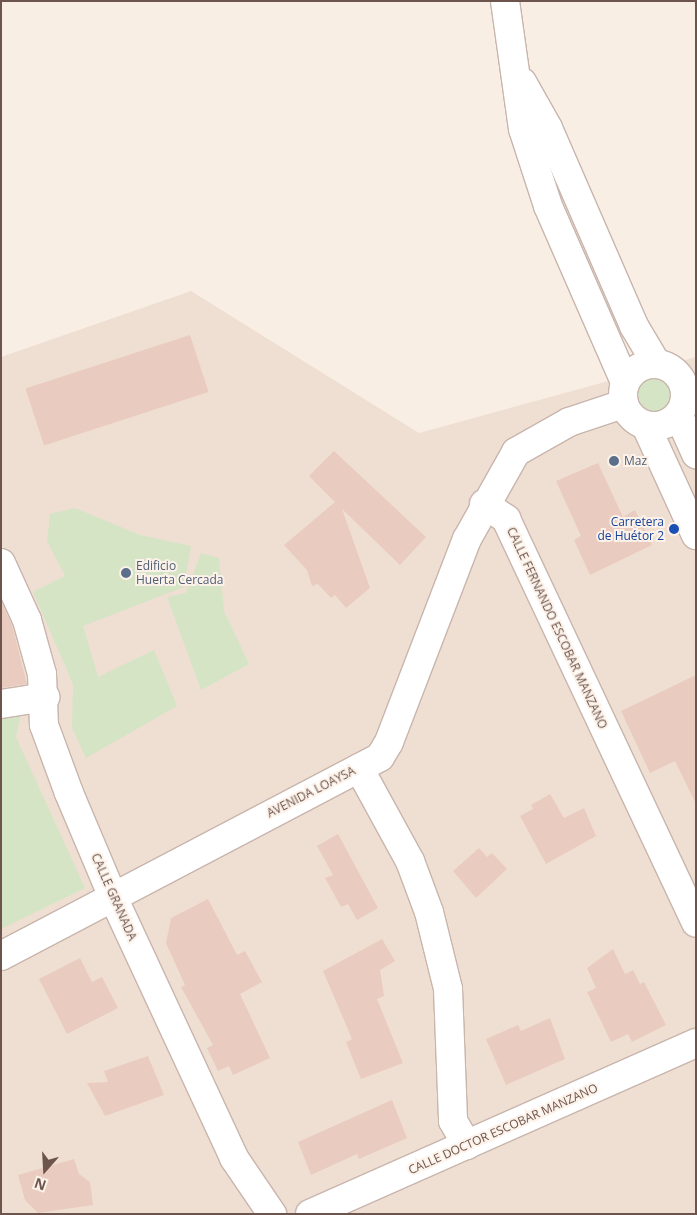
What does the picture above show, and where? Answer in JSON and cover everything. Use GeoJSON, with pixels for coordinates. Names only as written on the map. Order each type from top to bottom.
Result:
{"type":"FeatureCollection","features":[{"type":"Feature","properties":{"kind":"street"},"geometry":{"type":"LineString","coordinates":[[484,504],[516,452],[624,393],[637,368],[656,363],[673,368],[684,382],[686,400],[679,416],[664,426],[646,426],[632,418],[624,393],[548,206],[523,129],[517,73],[504,1]]}},
{"type":"Feature","properties":{"kind":"street"},"geometry":{"type":"LineString","coordinates":[[517,73],[548,128],[634,326],[656,363]]}},
{"type":"Feature","properties":{"kind":"street"},"geometry":{"type":"LineString","coordinates":[[679,416],[696,454]]}},
{"type":"Feature","properties":{"kind":"street"},"geometry":{"type":"LineString","coordinates":[[646,426],[696,536]]}},
{"type":"Feature","properties":{"kind":"street","name":"AVENIDA LOAYSA"},"geometry":{"type":"LineString","coordinates":[[1,956],[380,757],[389,742],[467,539],[484,504]]}},
{"type":"Feature","properties":{"kind":"street","name":"CALLE FERNANDO ESCOBAR MANZANO"},"geometry":{"type":"LineString","coordinates":[[484,504],[506,519],[696,923]]}},
{"type":"Feature","properties":{"kind":"street","name":"CALLE GRANADA"},"geometry":{"type":"LineString","coordinates":[[1,563],[26,620],[45,698],[44,725],[113,897],[234,1158],[272,1214]]}},
{"type":"Feature","properties":{"kind":"street"},"geometry":{"type":"LineString","coordinates":[[1,704],[45,698]]}},
{"type":"Feature","properties":{"kind":"street"},"geometry":{"type":"LineString","coordinates":[[359,768],[410,861],[429,912],[448,989],[453,1121],[467,1145]]}},
{"type":"Feature","properties":{"kind":"street","name":"CALLE DOCTOR ESCOBAR MANZANO"},"geometry":{"type":"LineString","coordinates":[[310,1214],[696,1042]]}},
{"type":"Feature","properties":{"kind":"shaded area"},"geometry":{"type":"Polygon","coordinates":[[[191,291],[419,433],[696,357],[696,1214],[1,1214],[1,357],[191,291]]]}},
{"type":"Feature","properties":{"kind":"green space"},"geometry":{"type":"Polygon","coordinates":[[[655,377],[662,378],[667,382],[671,387],[671,401],[667,406],[662,410],[655,411],[648,410],[643,406],[639,401],[638,394],[639,387],[643,382],[648,378],[655,377]]]}},
{"type":"Feature","properties":{"kind":"green space"},"geometry":{"type":"Polygon","coordinates":[[[75,508],[140,535],[191,546],[184,587],[83,626],[98,677],[154,650],[177,706],[86,758],[72,728],[73,684],[33,592],[65,576],[47,541],[50,514],[75,508]]]}},
{"type":"Feature","properties":{"kind":"green space"},"geometry":{"type":"Polygon","coordinates":[[[201,553],[219,558],[224,611],[249,664],[201,690],[167,597],[186,593],[201,553]]]}},
{"type":"Feature","properties":{"kind":"green space"},"geometry":{"type":"Polygon","coordinates":[[[23,704],[16,737],[85,888],[1,929],[1,707],[23,704]]]}},
{"type":"Feature","properties":{"kind":"building"},"geometry":{"type":"Polygon","coordinates":[[[190,335],[209,392],[44,446],[25,388],[190,335]]]}},
{"type":"Feature","properties":{"kind":"building"},"geometry":{"type":"Polygon","coordinates":[[[334,451],[426,537],[400,565],[342,509],[370,588],[346,608],[335,595],[331,598],[318,584],[312,586],[307,570],[284,545],[335,502],[309,476],[334,451]]]}},
{"type":"Feature","properties":{"kind":"building"},"geometry":{"type":"Polygon","coordinates":[[[598,463],[623,517],[635,510],[652,545],[590,575],[574,540],[581,536],[556,481],[598,463]]]}},
{"type":"Feature","properties":{"kind":"building"},"geometry":{"type":"Polygon","coordinates":[[[1,601],[12,625],[27,684],[1,688],[1,601]]]}},
{"type":"Feature","properties":{"kind":"building"},"geometry":{"type":"Polygon","coordinates":[[[696,675],[696,804],[675,761],[650,773],[621,711],[696,675]]]}},
{"type":"Feature","properties":{"kind":"building"},"geometry":{"type":"Polygon","coordinates":[[[550,794],[564,818],[584,808],[596,836],[546,864],[520,816],[533,809],[531,805],[550,794]]]}},
{"type":"Feature","properties":{"kind":"building"},"geometry":{"type":"Polygon","coordinates":[[[338,834],[378,908],[357,920],[348,904],[341,907],[325,878],[333,875],[317,846],[338,834]]]}},
{"type":"Feature","properties":{"kind":"building"},"geometry":{"type":"Polygon","coordinates":[[[479,848],[487,857],[492,853],[507,869],[476,898],[453,871],[479,848]]]}},
{"type":"Feature","properties":{"kind":"building"},"geometry":{"type":"Polygon","coordinates":[[[208,899],[237,955],[245,951],[262,982],[240,994],[270,1058],[233,1075],[229,1066],[218,1071],[207,1048],[213,1045],[181,987],[185,985],[166,943],[171,918],[208,899]]]}},
{"type":"Feature","properties":{"kind":"building"},"geometry":{"type":"Polygon","coordinates":[[[382,939],[395,961],[380,970],[384,996],[377,999],[403,1063],[361,1079],[346,1042],[352,1039],[323,971],[382,939]]]}},
{"type":"Feature","properties":{"kind":"building"},"geometry":{"type":"Polygon","coordinates":[[[613,949],[625,974],[633,970],[640,984],[644,982],[666,1025],[632,1042],[628,1034],[611,1042],[587,992],[596,988],[587,968],[613,949]]]}},
{"type":"Feature","properties":{"kind":"building"},"geometry":{"type":"Polygon","coordinates":[[[80,958],[92,982],[102,977],[118,1008],[67,1034],[39,979],[80,958]]]}},
{"type":"Feature","properties":{"kind":"building"},"geometry":{"type":"Polygon","coordinates":[[[550,1018],[565,1059],[506,1085],[486,1039],[518,1025],[521,1031],[550,1018]]]}},
{"type":"Feature","properties":{"kind":"building"},"geometry":{"type":"Polygon","coordinates":[[[148,1056],[164,1095],[105,1116],[87,1083],[108,1082],[104,1071],[148,1056]]]}},
{"type":"Feature","properties":{"kind":"building"},"geometry":{"type":"Polygon","coordinates":[[[392,1100],[407,1138],[359,1159],[357,1154],[311,1175],[298,1142],[392,1100]]]}},
{"type":"Feature","properties":{"kind":"building"},"geometry":{"type":"Polygon","coordinates":[[[74,1159],[79,1174],[90,1182],[93,1205],[38,1213],[25,1200],[18,1175],[74,1159]]]}},
{"type":"Feature","properties":{"kind":"place","name":"Maz"},"geometry":{"type":"Point","coordinates":[614,461]}},
{"type":"Feature","properties":{"kind":"place","name":"Carretera de Huétor 2"},"geometry":{"type":"Point","coordinates":[674,529]}},
{"type":"Feature","properties":{"kind":"place","name":"Edificio Huerta Cercada"},"geometry":{"type":"Point","coordinates":[126,573]}}]}
